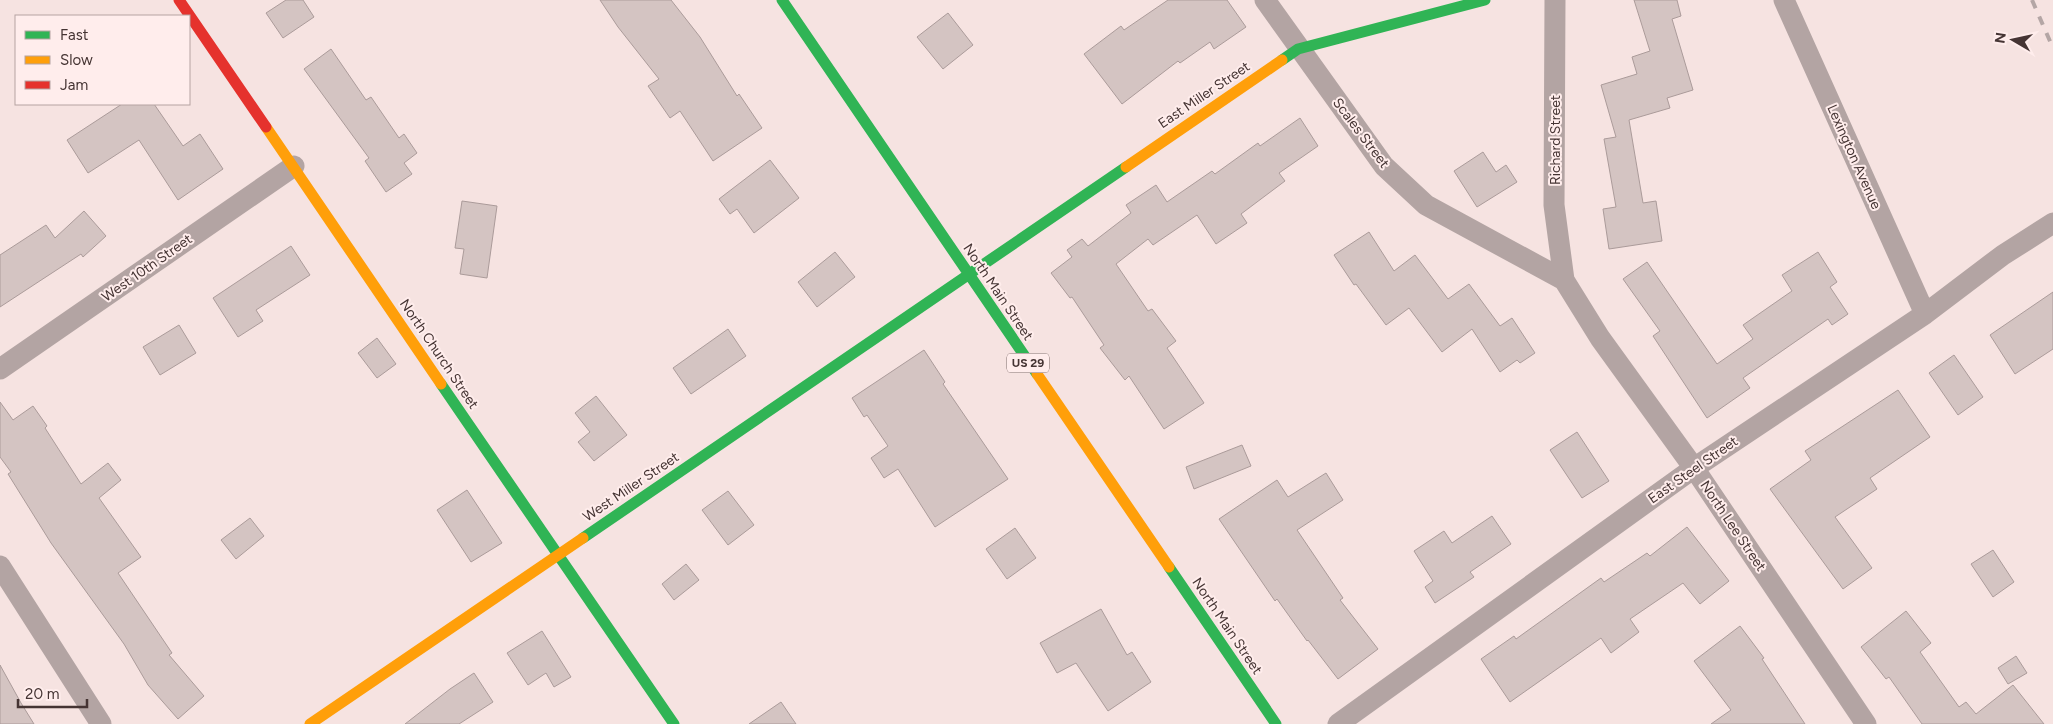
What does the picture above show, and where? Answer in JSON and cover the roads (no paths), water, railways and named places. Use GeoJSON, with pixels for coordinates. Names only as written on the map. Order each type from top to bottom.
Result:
{"type":"FeatureCollection","features":[{"type":"Feature","properties":{"kind":"street","name":"North Church Street"},"geometry":{"type":"LineString","coordinates":[[179,0],[189,15]]}},
{"type":"Feature","properties":{"kind":"street","name":"North Main Street"},"geometry":{"type":"LineString","coordinates":[[782,0],[967,274],[1276,724]]}},
{"type":"Feature","properties":{"kind":"street","name":"Scales Street"},"geometry":{"type":"LineString","coordinates":[[1265,0],[1298,49],[1384,166],[1426,205],[1564,280]]}},
{"type":"Feature","properties":{"kind":"street","name":"East Miller Street"},"geometry":{"type":"LineString","coordinates":[[967,274],[1298,49],[1485,0]]}},
{"type":"Feature","properties":{"kind":"street","name":"Richard Street"},"geometry":{"type":"LineString","coordinates":[[1555,0],[1554,205],[1564,280]]}},
{"type":"Feature","properties":{"kind":"street","name":"Lexington Avenue"},"geometry":{"type":"LineString","coordinates":[[1784,0],[1925,314]]}},
{"type":"Feature","properties":{"kind":"street","name":"North Church Street"},"geometry":{"type":"LineString","coordinates":[[190,16],[294,166],[556,556],[674,724]]}},
{"type":"Feature","properties":{"kind":"street","name":"West 10th Street"},"geometry":{"type":"LineString","coordinates":[[0,369],[294,166]]}},
{"type":"Feature","properties":{"kind":"street","name":"East Steel Street"},"geometry":{"type":"LineString","coordinates":[[1338,724],[1694,468],[1925,314],[2003,255],[2053,223]]}},
{"type":"Feature","properties":{"kind":"street","name":"West Miller Street"},"geometry":{"type":"LineString","coordinates":[[310,724],[967,274]]}},
{"type":"Feature","properties":{"kind":"street","name":"North Lee Street"},"geometry":{"type":"LineString","coordinates":[[1564,280],[1600,338],[1694,468],[1866,724]]}},
{"type":"Feature","properties":{"kind":"street"},"geometry":{"type":"LineString","coordinates":[[0,566],[101,724]]}},
{"type":"Feature","properties":{"kind":"railway"},"geometry":{"type":"LineString","coordinates":[[2032,0],[2053,48]]}}]}
